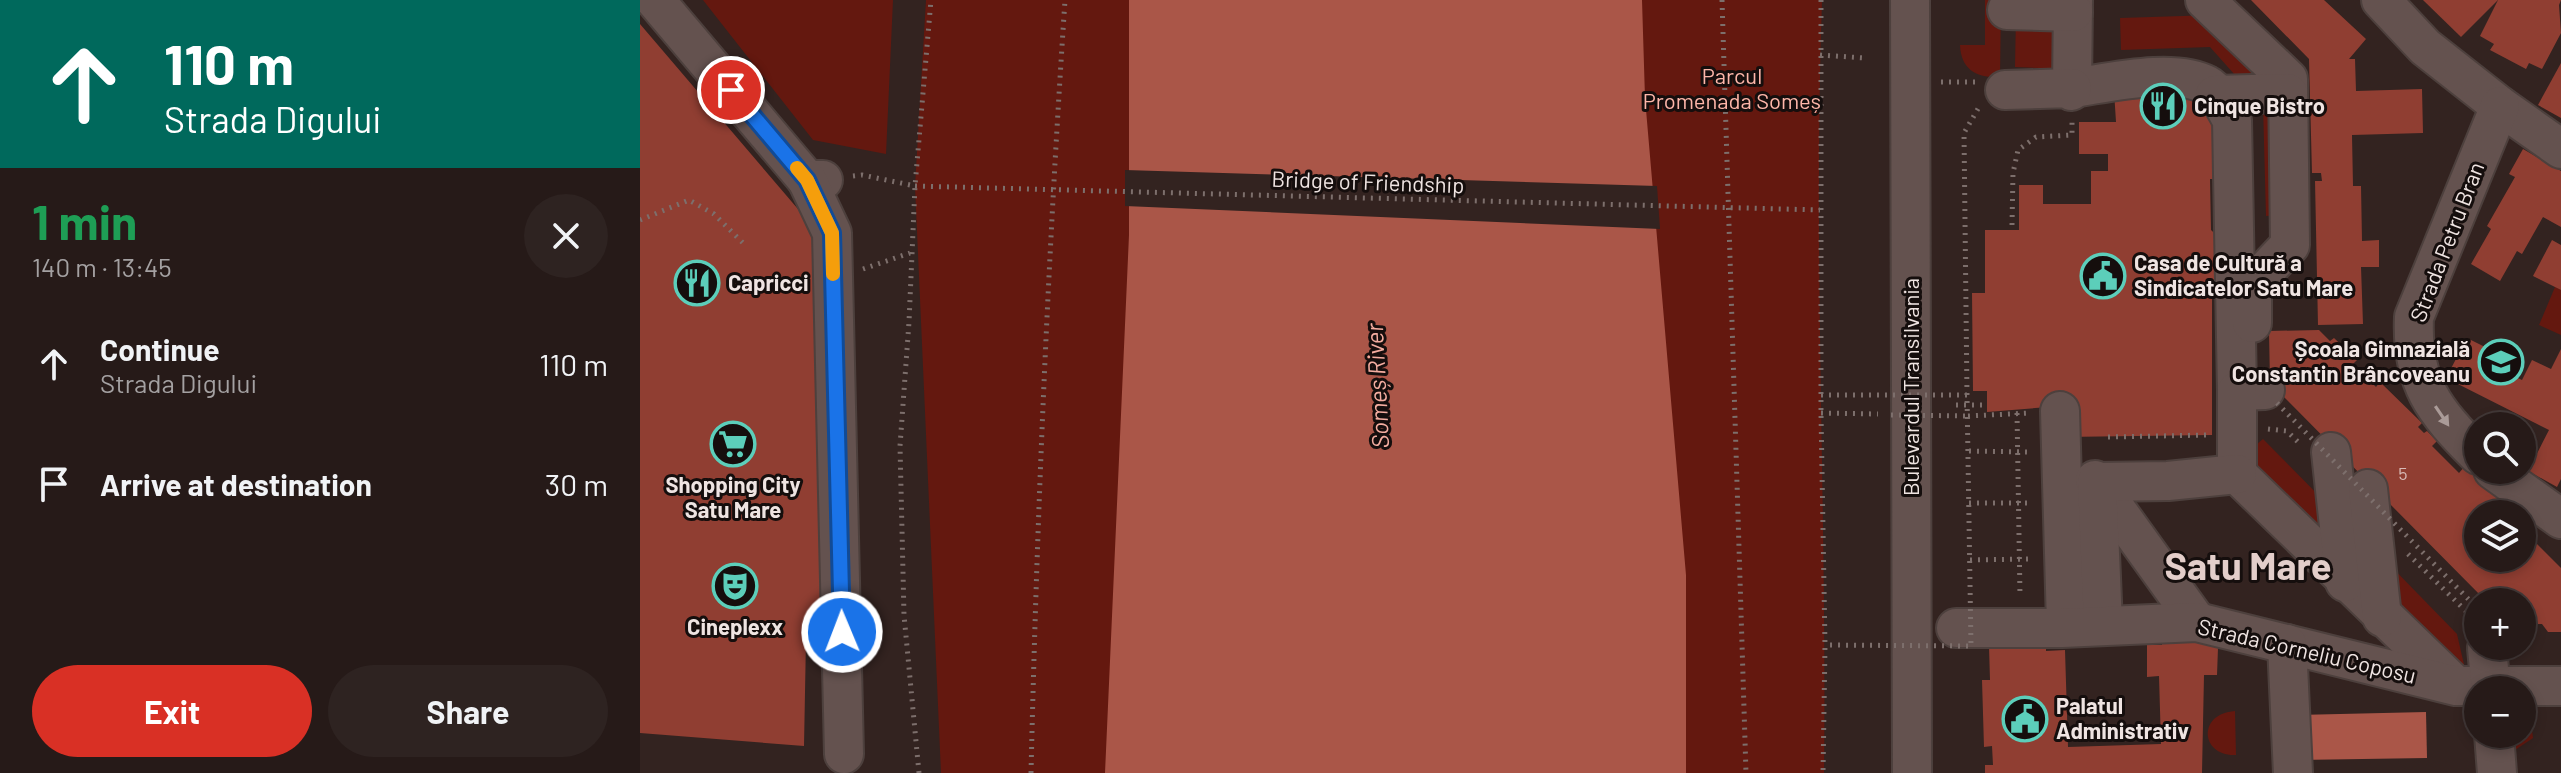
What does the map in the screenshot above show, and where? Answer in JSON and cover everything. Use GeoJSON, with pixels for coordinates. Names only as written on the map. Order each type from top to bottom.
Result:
{"type":"FeatureCollection","features":[{"type":"Feature","properties":{"kind":"street"},"geometry":{"type":"LineString","coordinates":[[655,0],[815,180],[832,233],[844,754]]}},
{"type":"Feature","properties":{"kind":"street","name":"Bulevardul Transilvania"},"geometry":{"type":"LineString","coordinates":[[1910,0],[1912,773]]}},
{"type":"Feature","properties":{"kind":"street"},"geometry":{"type":"LineString","coordinates":[[2205,0],[2288,79],[2290,245],[2252,285],[2257,393],[2237,474]]}},
{"type":"Feature","properties":{"kind":"street"},"geometry":{"type":"LineString","coordinates":[[2381,0],[2425,47],[2561,149]]}},
{"type":"Feature","properties":{"kind":"street"},"geometry":{"type":"LineString","coordinates":[[2007,10],[2073,6],[2072,89]]}},
{"type":"Feature","properties":{"kind":"street"},"geometry":{"type":"LineString","coordinates":[[1995,97],[2149,78],[2184,78],[2209,86],[2232,120],[2257,393]]}},
{"type":"Feature","properties":{"kind":"street"},"geometry":{"type":"LineString","coordinates":[[2215,95],[2288,93]]}},
{"type":"Feature","properties":{"kind":"street","name":"Strada Petru Bran"},"geometry":{"type":"LineString","coordinates":[[2464,441],[2443,420],[2419,376],[2412,346],[2414,317],[2500,106]]}},
{"type":"Feature","properties":{"kind":"street"},"geometry":{"type":"LineString","coordinates":[[2060,411],[2062,452],[2086,495],[2197,622]]}},
{"type":"Feature","properties":{"kind":"street"},"geometry":{"type":"LineString","coordinates":[[2331,452],[2345,582]]}},
{"type":"Feature","properties":{"kind":"street"},"geometry":{"type":"LineString","coordinates":[[2086,495],[2168,481],[2237,474]]}},
{"type":"Feature","properties":{"kind":"street"},"geometry":{"type":"LineString","coordinates":[[2237,474],[2382,617],[2464,677]]}},
{"type":"Feature","properties":{"kind":"street"},"geometry":{"type":"LineString","coordinates":[[2512,484],[2561,519]]}},
{"type":"Feature","properties":{"kind":"street"},"geometry":{"type":"LineString","coordinates":[[2368,489],[2382,617]]}},
{"type":"Feature","properties":{"kind":"street"},"geometry":{"type":"LineString","coordinates":[[2086,495],[2090,591]]}},
{"type":"Feature","properties":{"kind":"street","name":"Strada Corneliu Coposu"},"geometry":{"type":"LineString","coordinates":[[1956,628],[2062,628],[2090,591],[2197,622],[2464,685]]}},
{"type":"Feature","properties":{"kind":"street"},"geometry":{"type":"LineString","coordinates":[[2287,644],[2293,773]]}},
{"type":"Feature","properties":{"kind":"street","name":"Strada Corneliu Coposu"},"geometry":{"type":"LineString","coordinates":[[2536,687],[2561,686]]}},
{"type":"Feature","properties":{"kind":"street"},"geometry":{"type":"LineString","coordinates":[[2495,748],[2497,773]]}},
{"type":"Feature","properties":{"kind":"path"},"geometry":{"type":"LineString","coordinates":[[919,773],[904,615],[901,461],[915,186],[931,0]]}},
{"type":"Feature","properties":{"kind":"path"},"geometry":{"type":"LineString","coordinates":[[1031,773],[1050,240],[1065,0]]}},
{"type":"Feature","properties":{"kind":"path"},"geometry":{"type":"LineString","coordinates":[[1722,0],[1746,773]]}},
{"type":"Feature","properties":{"kind":"path"},"geometry":{"type":"LineString","coordinates":[[1821,0],[1823,773]]}},
{"type":"Feature","properties":{"kind":"path"},"geometry":{"type":"LineString","coordinates":[[1820,55],[1865,58]]}},
{"type":"Feature","properties":{"kind":"path"},"geometry":{"type":"LineString","coordinates":[[2012,225],[2013,173],[2018,150],[2036,137],[2072,135],[2072,89]]}},
{"type":"Feature","properties":{"kind":"path"},"geometry":{"type":"LineString","coordinates":[[1825,645],[1971,646],[1964,133],[1976,108],[1995,97]]}},
{"type":"Feature","properties":{"kind":"path","name":"Bridge of Friendship"},"geometry":{"type":"LineString","coordinates":[[862,175],[915,186],[1820,210]]}},
{"type":"Feature","properties":{"kind":"path"},"geometry":{"type":"LineString","coordinates":[[640,220],[689,200],[714,214],[745,245]]}},
{"type":"Feature","properties":{"kind":"path"},"geometry":{"type":"LineString","coordinates":[[861,270],[911,252]]}},
{"type":"Feature","properties":{"kind":"path"},"geometry":{"type":"LineString","coordinates":[[2257,393],[2464,595]]}},
{"type":"Feature","properties":{"kind":"path"},"geometry":{"type":"LineString","coordinates":[[1821,395],[1967,395]]}},
{"type":"Feature","properties":{"kind":"path"},"geometry":{"type":"LineString","coordinates":[[1956,405],[1987,405]]}},
{"type":"Feature","properties":{"kind":"path"},"geometry":{"type":"LineString","coordinates":[[1821,413],[1968,416],[2060,411]]}},
{"type":"Feature","properties":{"kind":"path"},"geometry":{"type":"LineString","coordinates":[[2017,413],[2020,603]]}},
{"type":"Feature","properties":{"kind":"path"},"geometry":{"type":"LineString","coordinates":[[2108,437],[2203,435]]}},
{"type":"Feature","properties":{"kind":"path"},"geometry":{"type":"LineString","coordinates":[[1969,451],[2062,452]]}},
{"type":"Feature","properties":{"kind":"path"},"geometry":{"type":"LineString","coordinates":[[1969,503],[2018,503],[2086,495]]}},
{"type":"Feature","properties":{"kind":"path"},"geometry":{"type":"LineString","coordinates":[[1970,560],[2019,559],[2090,591]]}},
{"type":"Feature","properties":{"kind":"green space"},"geometry":{"type":"Polygon","coordinates":[[[703,0],[893,0],[886,154],[813,140],[703,0]]]}},
{"type":"Feature","properties":{"kind":"green space","name":"Parcul Promenada Someș"},"geometry":{"type":"Polygon","coordinates":[[[926,0],[1822,0],[1819,290],[1824,773],[941,773],[915,186],[926,0]]]}},
{"type":"Feature","properties":{"kind":"green space"},"geometry":{"type":"Polygon","coordinates":[[[1985,0],[2001,0],[2000,77],[1972,71],[1961,54],[1960,45],[1985,45],[1985,0]]]}},
{"type":"Feature","properties":{"kind":"green space"},"geometry":{"type":"Polygon","coordinates":[[[2016,15],[2068,16],[2067,69],[2015,67],[2016,15]]]}},
{"type":"Feature","properties":{"kind":"green space"},"geometry":{"type":"Polygon","coordinates":[[[2214,15],[2273,77],[2235,75],[2210,47],[2121,50],[2120,18],[2214,15]]]}},
{"type":"Feature","properties":{"kind":"green space"},"geometry":{"type":"Polygon","coordinates":[[[2263,105],[2280,105],[2282,215],[2266,216],[2263,105]]]}},
{"type":"Feature","properties":{"kind":"green space"},"geometry":{"type":"Polygon","coordinates":[[[2555,287],[2561,290],[2561,335],[2539,325],[2555,287]]]}},
{"type":"Feature","properties":{"kind":"green space"},"geometry":{"type":"Polygon","coordinates":[[[2263,439],[2332,509],[2338,564],[2251,481],[2251,449],[2263,439]]]}},
{"type":"Feature","properties":{"kind":"green space"},"geometry":{"type":"Polygon","coordinates":[[[2381,556],[2457,634],[2465,669],[2388,614],[2381,556]]]}},
{"type":"Feature","properties":{"kind":"green space"},"geometry":{"type":"Polygon","coordinates":[[[2235,711],[2236,755],[2224,754],[2210,743],[2209,727],[2222,714],[2235,711]]]}},
{"type":"Feature","properties":{"kind":"water","name":"Someș River"},"geometry":{"type":"Polygon","coordinates":[[[1129,0],[1642,0],[1645,98],[1686,575],[1686,773],[1105,773],[1129,235],[1129,0]]]}},
{"type":"Feature","properties":{"kind":"water"},"geometry":{"type":"Polygon","coordinates":[[[2426,712],[2427,758],[2298,760],[2297,715],[2426,712]]]}},
{"type":"Feature","properties":{"kind":"pier"},"geometry":{"type":"Polygon","coordinates":[[[1125,170],[1657,186],[1660,229],[1125,206],[1125,170]]]}},
{"type":"Feature","properties":{"kind":"building"},"geometry":{"type":"Polygon","coordinates":[[[2251,0],[2324,0],[2366,39],[2349,59],[2355,59],[2356,91],[2422,89],[2423,133],[2352,135],[2353,186],[2361,186],[2362,241],[2379,240],[2379,267],[2361,267],[2363,324],[2318,325],[2315,181],[2322,181],[2321,173],[2312,173],[2309,59],[2251,0]]]}},
{"type":"Feature","properties":{"kind":"building"},"geometry":{"type":"Polygon","coordinates":[[[2423,0],[2498,0],[2461,37],[2423,0]]]}},
{"type":"Feature","properties":{"kind":"building"},"geometry":{"type":"Polygon","coordinates":[[[2498,0],[2561,0],[2561,33],[2542,69],[2529,63],[2526,69],[2490,50],[2494,44],[2480,36],[2498,0]]]}},
{"type":"Feature","properties":{"kind":"building","name":"Shopping City Satu Mare"},"geometry":{"type":"Polygon","coordinates":[[[640,24],[827,243],[835,639],[806,639],[804,746],[640,733],[640,24]]]}},
{"type":"Feature","properties":{"kind":"building"},"geometry":{"type":"Polygon","coordinates":[[[2561,63],[2561,118],[2538,105],[2561,63]]]}},
{"type":"Feature","properties":{"kind":"building","name":"Casa de Cultură a Sindicatelor Satu Mare"},"geometry":{"type":"Polygon","coordinates":[[[2210,90],[2211,122],[2228,121],[2229,179],[2210,179],[2211,230],[2230,248],[2229,266],[2212,287],[2212,435],[2063,437],[2061,406],[1987,412],[1987,391],[1973,391],[1972,293],[1985,293],[1985,230],[2019,230],[2019,185],[2043,185],[2043,204],[2091,204],[2091,171],[2108,171],[2108,154],[2079,154],[2079,122],[2116,122],[2114,91],[2210,90]]]}},
{"type":"Feature","properties":{"kind":"building"},"geometry":{"type":"Polygon","coordinates":[[[2523,149],[2561,171],[2561,227],[2543,217],[2522,254],[2517,251],[2500,281],[2471,264],[2491,229],[2487,226],[2515,177],[2509,174],[2523,149]]]}},
{"type":"Feature","properties":{"kind":"building"},"geometry":{"type":"Polygon","coordinates":[[[2552,240],[2561,245],[2561,290],[2533,276],[2552,240]]]}},
{"type":"Feature","properties":{"kind":"building"},"geometry":{"type":"Polygon","coordinates":[[[2319,330],[2330,341],[2334,338],[2357,360],[2353,364],[2376,387],[2380,382],[2422,423],[2418,427],[2437,441],[2432,446],[2459,473],[2464,467],[2464,484],[2484,484],[2500,500],[2464,500],[2464,572],[2536,572],[2536,543],[2561,568],[2561,632],[2548,632],[2542,624],[2536,624],[2536,588],[2473,588],[2283,396],[2283,385],[2286,383],[2270,383],[2269,331],[2319,330]]]}},
{"type":"Feature","properties":{"kind":"building"},"geometry":{"type":"Polygon","coordinates":[[[2467,338],[2497,353],[2491,365],[2522,380],[2532,360],[2551,369],[2561,349],[2561,479],[2557,487],[2536,475],[2536,455],[2549,430],[2536,423],[2536,412],[2513,412],[2446,378],[2467,338]]]}},
{"type":"Feature","properties":{"kind":"building","name":"Palatul Administrativ"},"geometry":{"type":"Polygon","coordinates":[[[2046,636],[2046,651],[2065,650],[2068,747],[2161,744],[2159,676],[2147,677],[2147,645],[2162,645],[2162,640],[2201,639],[2218,648],[2217,675],[2204,675],[2202,773],[1985,773],[1985,765],[1993,765],[1992,746],[1984,747],[1982,680],[1990,680],[1989,646],[2046,636]]]}},
{"type":"Feature","properties":{"kind":"slow traffic"},"geometry":{"type":"LineString","coordinates":[[797,168],[807,180],[832,233],[833,274]]}},
{"type":"Feature","properties":{"kind":"place","name":"Cinque Bistro"},"geometry":{"type":"Point","coordinates":[2163,106]}},
{"type":"Feature","properties":{"kind":"place","name":"Casa de Cultură a Sindicatelor Satu Mare"},"geometry":{"type":"Point","coordinates":[2103,276]}},
{"type":"Feature","properties":{"kind":"place","name":"Capricci"},"geometry":{"type":"Point","coordinates":[697,283]}},
{"type":"Feature","properties":{"kind":"place","name":"Școala Gimnazială Constantin Brâncoveanu"},"geometry":{"type":"Point","coordinates":[2501,362]}},
{"type":"Feature","properties":{"kind":"place","name":"Shopping City Satu Mare"},"geometry":{"type":"Point","coordinates":[733,444]}},
{"type":"Feature","properties":{"kind":"place","name":"Cineplexx"},"geometry":{"type":"Point","coordinates":[735,586]}},
{"type":"Feature","properties":{"kind":"place","name":"Palatul Administrativ"},"geometry":{"type":"Point","coordinates":[2025,719]}},
{"type":"Feature","properties":{"kind":"district","name":"Satu Mare"},"geometry":{"type":"Point","coordinates":[2248,567]}},
{"type":"Feature","properties":{"kind":"route"},"geometry":{"type":"LineString","coordinates":[[731,90],[807,180],[832,233],[842,632]]}}]}
